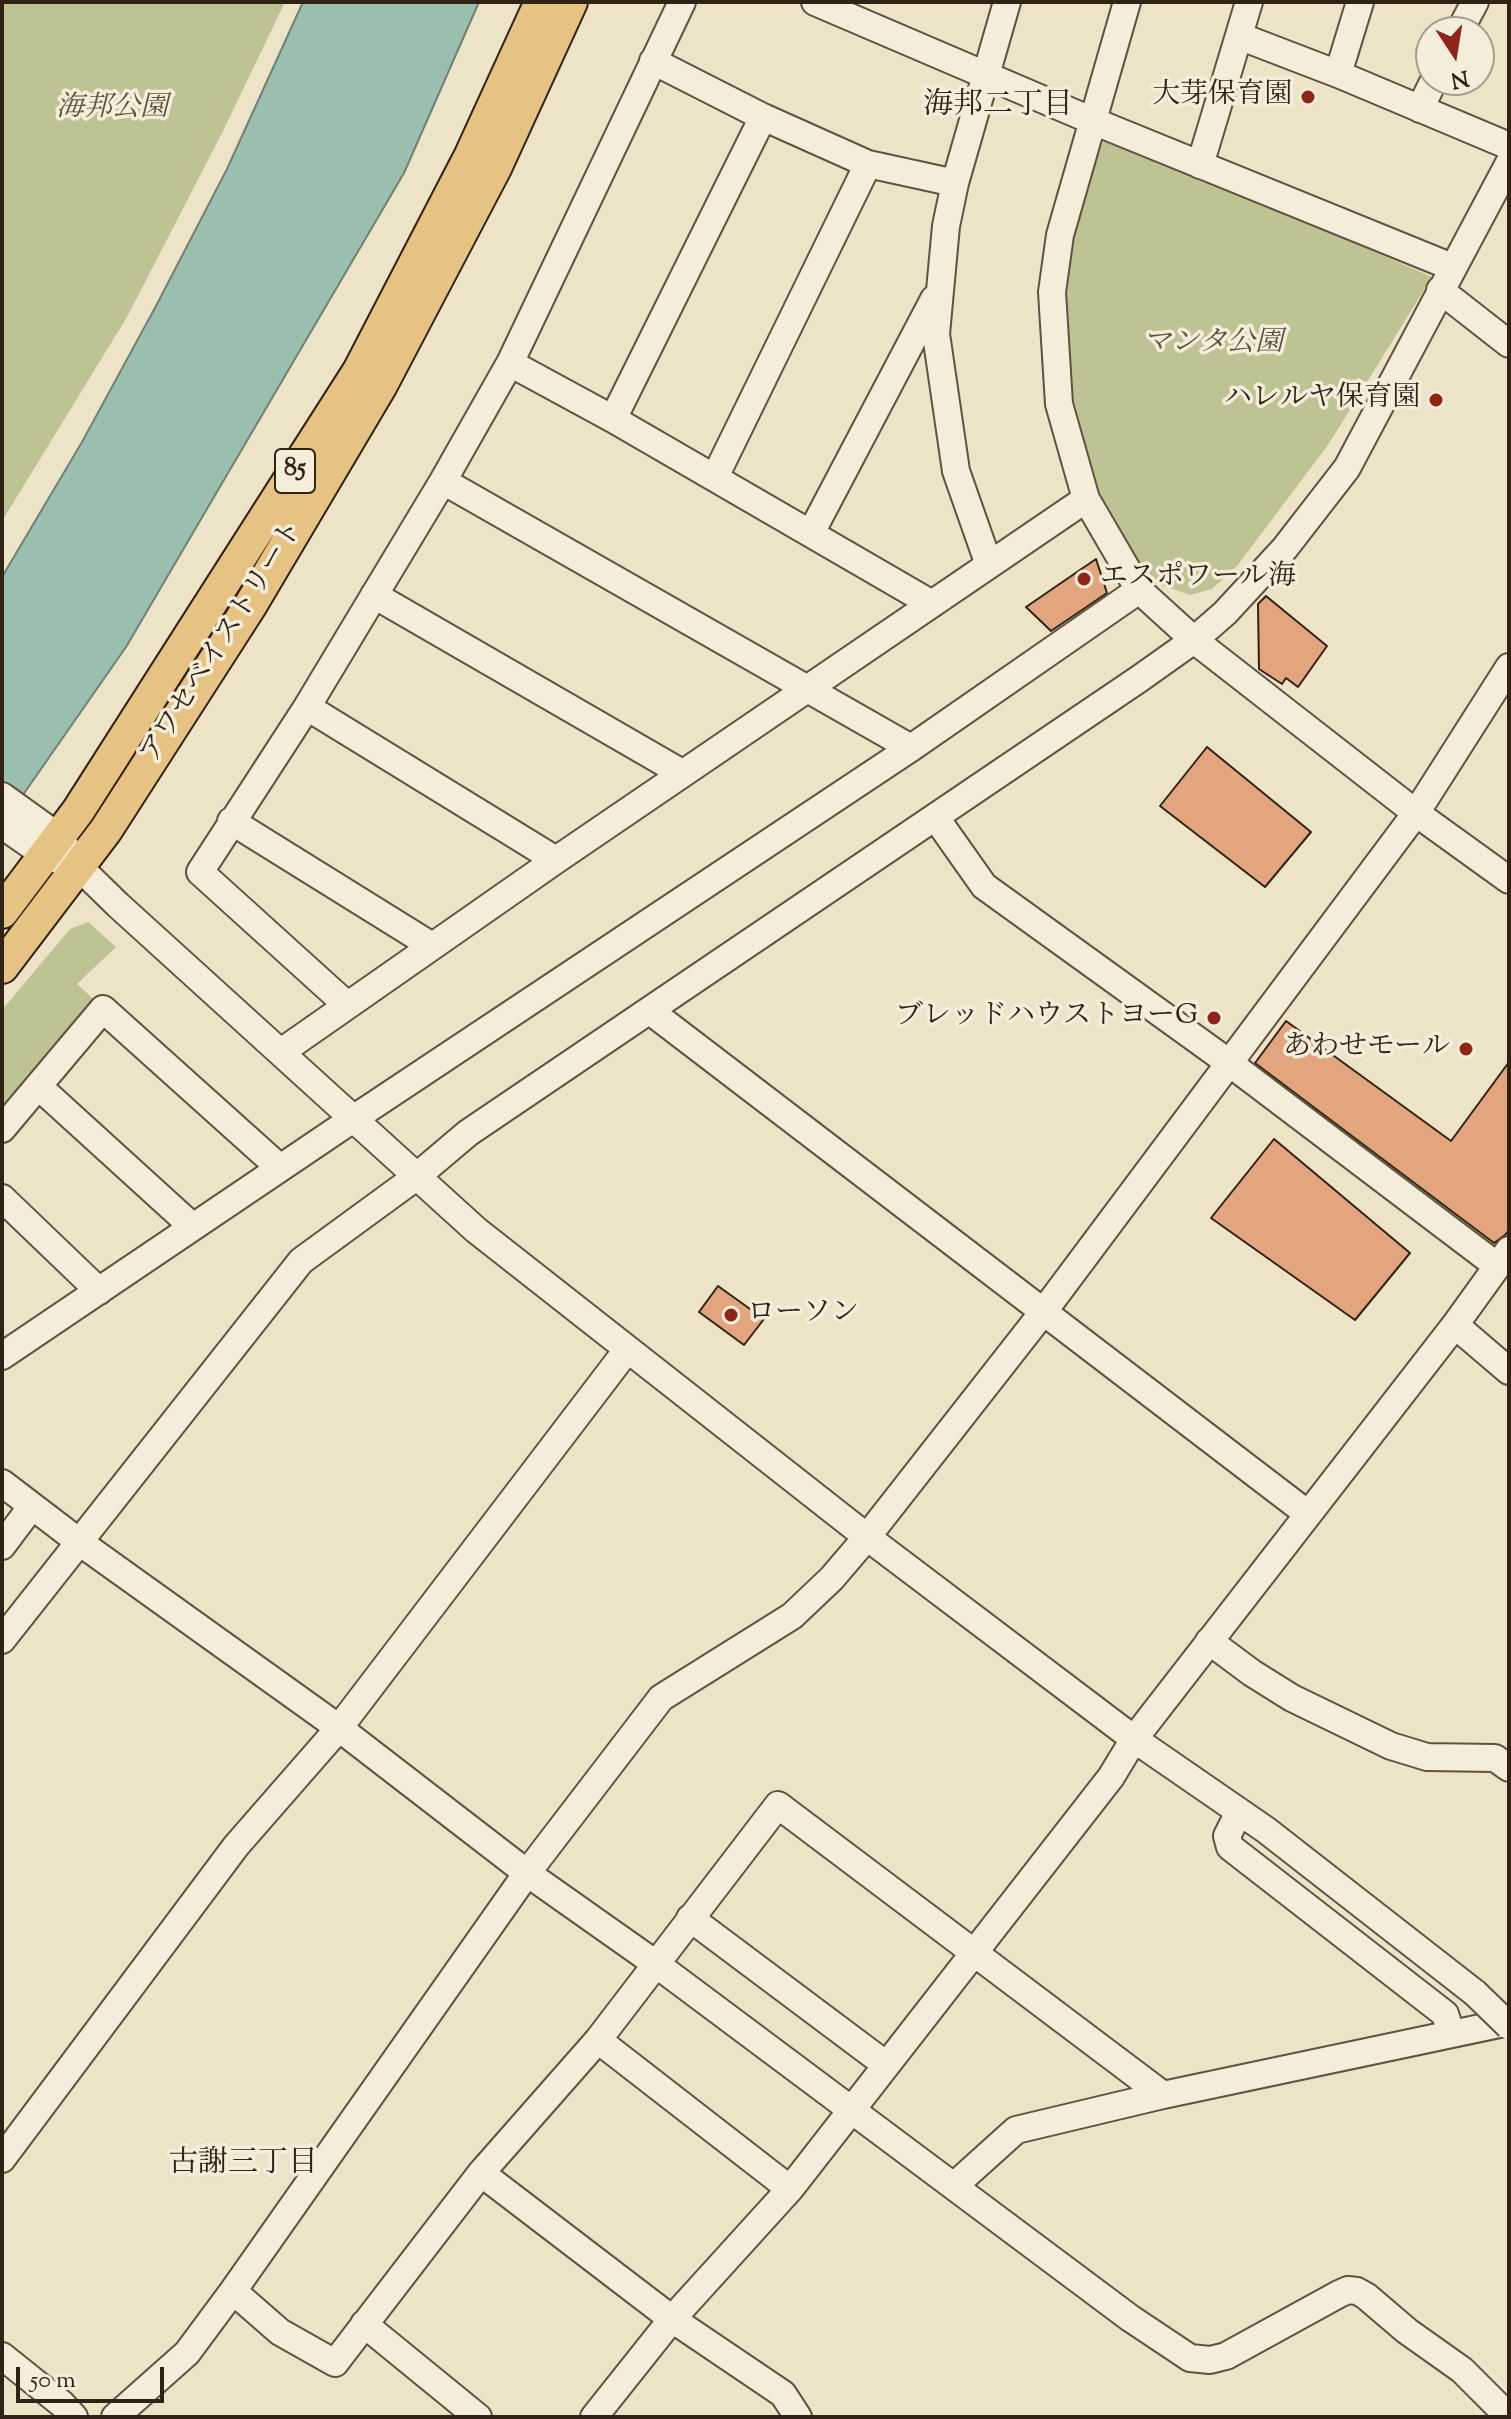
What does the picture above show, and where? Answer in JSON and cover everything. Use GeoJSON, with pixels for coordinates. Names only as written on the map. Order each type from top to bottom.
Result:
{"type":"FeatureCollection","features":[{"type":"Feature","properties":{"kind":"main road","name":"アワセベイストリート"},"geometry":{"type":"LineString","coordinates":[[2,912],[32,835],[359,371],[471,155],[541,2]]}},
{"type":"Feature","properties":{"kind":"main road","name":"アワセベイストリート"},"geometry":{"type":"LineString","coordinates":[[2,967],[80,868],[250,606],[381,385],[495,168],[571,2]]}},
{"type":"Feature","properties":{"kind":"street"},"geometry":{"type":"LineString","coordinates":[[347,1005],[200,872],[307,707],[510,363],[682,2]]}},
{"type":"Feature","properties":{"kind":"street"},"geometry":{"type":"LineString","coordinates":[[815,2],[1200,165],[1446,278],[1509,344]]}},
{"type":"Feature","properties":{"kind":"street"},"geometry":{"type":"LineString","coordinates":[[989,565],[956,471],[936,334],[946,226],[955,183],[1007,2]]}},
{"type":"Feature","properties":{"kind":"street"},"geometry":{"type":"LineString","coordinates":[[1127,2],[1060,235],[1052,292],[1059,404],[1086,499],[1139,590],[1194,640],[1416,813],[1509,880]]}},
{"type":"Feature","properties":{"kind":"street"},"geometry":{"type":"LineString","coordinates":[[1200,165],[1249,2]]}},
{"type":"Feature","properties":{"kind":"street"},"geometry":{"type":"LineString","coordinates":[[1338,74],[1360,2]]}},
{"type":"Feature","properties":{"kind":"street"},"geometry":{"type":"LineString","coordinates":[[1239,36],[1509,146]]}},
{"type":"Feature","properties":{"kind":"street"},"geometry":{"type":"LineString","coordinates":[[653,61],[763,117],[868,164],[955,183]]}},
{"type":"Feature","properties":{"kind":"street"},"geometry":{"type":"LineString","coordinates":[[1420,109],[1426,96]]}},
{"type":"Feature","properties":{"kind":"street"},"geometry":{"type":"LineString","coordinates":[[613,419],[763,117]]}},
{"type":"Feature","properties":{"kind":"street"},"geometry":{"type":"LineString","coordinates":[[2,1640],[301,1261],[416,1177],[468,1133],[936,818],[1194,640],[1225,613],[1285,548],[1347,468],[1509,163]]}},
{"type":"Feature","properties":{"kind":"street"},"geometry":{"type":"LineString","coordinates":[[715,477],[868,164]]}},
{"type":"Feature","properties":{"kind":"street"},"geometry":{"type":"LineString","coordinates":[[811,533],[938,292]]}},
{"type":"Feature","properties":{"kind":"street"},"geometry":{"type":"LineString","coordinates":[[510,363],[715,477],[932,604]]}},
{"type":"Feature","properties":{"kind":"street"},"geometry":{"type":"LineString","coordinates":[[443,481],[911,748]]}},
{"type":"Feature","properties":{"kind":"street"},"geometry":{"type":"LineString","coordinates":[[281,1052],[682,773],[1086,499]]}},
{"type":"Feature","properties":{"kind":"street"},"geometry":{"type":"LineString","coordinates":[[3,1353],[911,748],[1139,590]]}},
{"type":"Feature","properties":{"kind":"street"},"geometry":{"type":"LineString","coordinates":[[374,595],[682,773]]}},
{"type":"Feature","properties":{"kind":"street"},"geometry":{"type":"LineString","coordinates":[[115,2417],[187,2353],[527,1873],[661,1698],[792,1616],[832,1578],[867,1537],[1044,1311],[1416,813],[1509,667]]}},
{"type":"Feature","properties":{"kind":"street"},"geometry":{"type":"LineString","coordinates":[[307,707],[556,860]]}},
{"type":"Feature","properties":{"kind":"street"},"geometry":{"type":"LineString","coordinates":[[2,796],[32,835],[80,868],[476,1230],[867,1537],[1134,1739],[1351,1894],[1509,2024]]}},
{"type":"Feature","properties":{"kind":"street"},"geometry":{"type":"LineString","coordinates":[[594,2417],[672,2319],[790,2189],[850,2108],[1111,1777],[1134,1739],[1455,1325],[1502,1258],[984,886],[936,818]]}},
{"type":"Feature","properties":{"kind":"street"},"geometry":{"type":"LineString","coordinates":[[231,821],[432,946]]}},
{"type":"Feature","properties":{"kind":"street"},"geometry":{"type":"LineString","coordinates":[[2,1129],[103,1009],[280,1168]]}},
{"type":"Feature","properties":{"kind":"street"},"geometry":{"type":"LineString","coordinates":[[650,1011],[1308,1514]]}},
{"type":"Feature","properties":{"kind":"street"},"geometry":{"type":"LineString","coordinates":[[38,1086],[193,1227]]}},
{"type":"Feature","properties":{"kind":"street"},"geometry":{"type":"LineString","coordinates":[[2,1198],[99,1291]]}},
{"type":"Feature","properties":{"kind":"street"},"geometry":{"type":"LineString","coordinates":[[1455,1325],[1509,1371]]}},
{"type":"Feature","properties":{"kind":"street"},"geometry":{"type":"LineString","coordinates":[[2,2159],[236,1846],[339,1728],[627,1350]]}},
{"type":"Feature","properties":{"kind":"street"},"geometry":{"type":"LineString","coordinates":[[2,1483],[339,1728],[527,1873],[656,1964],[1130,2318],[1190,2358],[1210,2360],[1226,2356],[1339,2294],[1348,2290],[1357,2291],[1462,2370],[1509,2417]]}},
{"type":"Feature","properties":{"kind":"street"},"geometry":{"type":"LineString","coordinates":[[2,1546],[32,1506]]}},
{"type":"Feature","properties":{"kind":"street"},"geometry":{"type":"LineString","coordinates":[[1209,1641],[1292,1698],[1391,1746],[1427,1757],[1495,1758],[1509,1768]]}},
{"type":"Feature","properties":{"kind":"street"},"geometry":{"type":"LineString","coordinates":[[233,2291],[280,2332],[335,2363],[481,2173],[598,2040],[778,1805],[1163,2095]]}},
{"type":"Feature","properties":{"kind":"street"},"geometry":{"type":"LineString","coordinates":[[1239,1812],[1227,1836],[1230,1847],[1445,2014],[1451,2033]]}},
{"type":"Feature","properties":{"kind":"street"},"geometry":{"type":"LineString","coordinates":[[690,1918],[885,2064]]}},
{"type":"Feature","properties":{"kind":"street"},"geometry":{"type":"LineString","coordinates":[[955,2185],[1016,2130],[1451,2033],[1509,2024]]}},
{"type":"Feature","properties":{"kind":"street"},"geometry":{"type":"LineString","coordinates":[[598,2040],[790,2189]]}},
{"type":"Feature","properties":{"kind":"street"},"geometry":{"type":"LineString","coordinates":[[481,2173],[672,2319],[783,2394],[798,2417]]}},
{"type":"Feature","properties":{"kind":"street"},"geometry":{"type":"LineString","coordinates":[[364,2324],[478,2417]]}},
{"type":"Feature","properties":{"kind":"street"},"geometry":{"type":"LineString","coordinates":[[2,2356],[74,2417]]}},
{"type":"Feature","properties":{"kind":"green space","name":"海邦公園"},"geometry":{"type":"Polygon","coordinates":[[[2,2],[285,2],[223,131],[127,317],[2,521],[2,2]]]}},
{"type":"Feature","properties":{"kind":"green space","name":"マンタ公園"},"geometry":{"type":"Polygon","coordinates":[[[1107,134],[1432,277],[1328,445],[1237,566],[1212,589],[1190,595],[1152,582],[1111,524],[1094,491],[1067,405],[1058,290],[1088,174],[1107,134]]]}},
{"type":"Feature","properties":{"kind":"green space"},"geometry":{"type":"Polygon","coordinates":[[[88,922],[116,947],[77,984],[103,1008],[2,1125],[2,1010],[70,929],[88,922]]]}},
{"type":"Feature","properties":{"kind":"shaded area"},"geometry":{"type":"Polygon","coordinates":[[[303,2],[479,2],[404,173],[126,647],[2,825],[2,577],[82,442],[156,306],[227,169],[303,2]]]}},
{"type":"Feature","properties":{"kind":"building","name":"エスポワール海"},"geometry":{"type":"Polygon","coordinates":[[[1096,559],[1107,593],[1051,631],[1026,607],[1096,559]]]}},
{"type":"Feature","properties":{"kind":"building"},"geometry":{"type":"Polygon","coordinates":[[[1266,596],[1327,646],[1298,687],[1286,678],[1282,684],[1259,669],[1258,604],[1266,596]]]}},
{"type":"Feature","properties":{"kind":"building"},"geometry":{"type":"Polygon","coordinates":[[[1207,747],[1311,832],[1265,887],[1160,806],[1207,747]]]}},
{"type":"Feature","properties":{"kind":"building"},"geometry":{"type":"Polygon","coordinates":[[[1286,1021],[1451,1141],[1509,1062],[1509,1230],[1505,1235],[1494,1243],[1255,1063],[1286,1021]]]}},
{"type":"Feature","properties":{"kind":"building"},"geometry":{"type":"Polygon","coordinates":[[[1274,1139],[1410,1253],[1355,1320],[1211,1218],[1274,1139]]]}},
{"type":"Feature","properties":{"kind":"building","name":"ローソン"},"geometry":{"type":"Polygon","coordinates":[[[718,1286],[764,1319],[744,1345],[699,1312],[718,1286]]]}},
{"type":"Feature","properties":{"kind":"place","name":"大芽保育園"},"geometry":{"type":"Point","coordinates":[1308,97]}},
{"type":"Feature","properties":{"kind":"place","name":"ハレルヤ保育園"},"geometry":{"type":"Point","coordinates":[1436,400]}},
{"type":"Feature","properties":{"kind":"place","name":"エスポワール海"},"geometry":{"type":"Point","coordinates":[1084,579]}},
{"type":"Feature","properties":{"kind":"place","name":"ブレッドハウストヨーG"},"geometry":{"type":"Point","coordinates":[1214,1018]}},
{"type":"Feature","properties":{"kind":"place","name":"あわせモール"},"geometry":{"type":"Point","coordinates":[1466,1049]}},
{"type":"Feature","properties":{"kind":"place","name":"ローソン"},"geometry":{"type":"Point","coordinates":[731,1315]}},
{"type":"Feature","properties":{"kind":"district","name":"海邦二丁目"},"geometry":{"type":"Point","coordinates":[998,108]}},
{"type":"Feature","properties":{"kind":"district","name":"古謝三丁目"},"geometry":{"type":"Point","coordinates":[243,2166]}}]}
